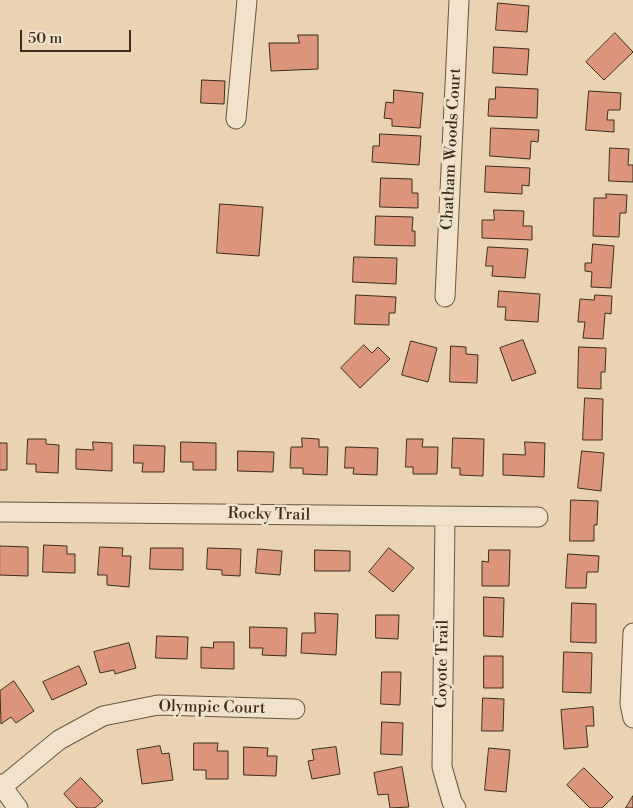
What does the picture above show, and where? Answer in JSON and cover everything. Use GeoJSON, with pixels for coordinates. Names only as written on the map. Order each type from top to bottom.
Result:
{"type":"FeatureCollection","features":[{"type":"Feature","properties":{"kind":"street"},"geometry":{"type":"LineString","coordinates":[[236,119],[247,0]]}},
{"type":"Feature","properties":{"kind":"street","name":"Chatham Woods Court"},"geometry":{"type":"LineString","coordinates":[[445,297],[459,0]]}},
{"type":"Feature","properties":{"kind":"street","name":"Rocky Trail"},"geometry":{"type":"LineString","coordinates":[[0,512],[538,517]]}},
{"type":"Feature","properties":{"kind":"street","name":"Coyote Trail"},"geometry":{"type":"LineString","coordinates":[[445,517],[442,766],[452,802],[456,808]]}},
{"type":"Feature","properties":{"kind":"street"},"geometry":{"type":"LineString","coordinates":[[633,633],[630,704],[633,718]]}},
{"type":"Feature","properties":{"kind":"street","name":"Olympic Court"},"geometry":{"type":"LineString","coordinates":[[1,786],[59,740],[103,716],[158,705],[295,709]]}},
{"type":"Feature","properties":{"kind":"street"},"geometry":{"type":"LineString","coordinates":[[1,786],[18,808]]}},
{"type":"Feature","properties":{"kind":"building"},"geometry":{"type":"Polygon","coordinates":[[[498,3],[529,6],[527,32],[496,30],[498,3]]]}},
{"type":"Feature","properties":{"kind":"building"},"geometry":{"type":"Polygon","coordinates":[[[615,33],[633,52],[604,80],[586,62],[615,33]]]}},
{"type":"Feature","properties":{"kind":"building"},"geometry":{"type":"Polygon","coordinates":[[[298,35],[318,35],[318,69],[271,71],[269,43],[299,43],[298,35]]]}},
{"type":"Feature","properties":{"kind":"building"},"geometry":{"type":"Polygon","coordinates":[[[494,47],[529,49],[527,75],[493,73],[494,47]]]}},
{"type":"Feature","properties":{"kind":"building"},"geometry":{"type":"Polygon","coordinates":[[[202,80],[225,81],[224,104],[201,103],[202,80]]]}},
{"type":"Feature","properties":{"kind":"building"},"geometry":{"type":"Polygon","coordinates":[[[496,87],[538,89],[537,118],[488,116],[489,99],[495,99],[496,87]]]}},
{"type":"Feature","properties":{"kind":"building"},"geometry":{"type":"Polygon","coordinates":[[[394,90],[423,93],[420,128],[392,126],[392,119],[384,118],[386,102],[393,103],[394,90]]]}},
{"type":"Feature","properties":{"kind":"building"},"geometry":{"type":"Polygon","coordinates":[[[589,91],[621,93],[620,110],[608,110],[607,120],[614,120],[614,132],[586,130],[589,91]]]}},
{"type":"Feature","properties":{"kind":"building"},"geometry":{"type":"Polygon","coordinates":[[[491,128],[539,130],[538,142],[531,141],[530,159],[490,156],[491,128]]]}},
{"type":"Feature","properties":{"kind":"building"},"geometry":{"type":"Polygon","coordinates":[[[380,134],[421,136],[419,165],[372,162],[373,146],[379,146],[380,134]]]}},
{"type":"Feature","properties":{"kind":"building"},"geometry":{"type":"Polygon","coordinates":[[[610,148],[629,149],[628,165],[633,165],[633,182],[609,181],[610,148]]]}},
{"type":"Feature","properties":{"kind":"building"},"geometry":{"type":"Polygon","coordinates":[[[486,166],[530,168],[529,186],[522,185],[522,194],[485,192],[486,166]]]}},
{"type":"Feature","properties":{"kind":"building"},"geometry":{"type":"Polygon","coordinates":[[[381,178],[412,179],[412,193],[418,193],[418,208],[380,207],[381,178]]]}},
{"type":"Feature","properties":{"kind":"building"},"geometry":{"type":"Polygon","coordinates":[[[606,194],[627,195],[626,213],[620,213],[619,237],[593,236],[594,198],[606,198],[606,194]]]}},
{"type":"Feature","properties":{"kind":"building"},"geometry":{"type":"Polygon","coordinates":[[[220,204],[263,207],[259,256],[217,253],[220,204]]]}},
{"type":"Feature","properties":{"kind":"building"},"geometry":{"type":"Polygon","coordinates":[[[494,210],[524,211],[523,226],[532,226],[532,240],[482,238],[482,220],[494,220],[494,210]]]}},
{"type":"Feature","properties":{"kind":"building"},"geometry":{"type":"Polygon","coordinates":[[[376,216],[413,217],[412,231],[415,231],[415,246],[375,245],[376,216]]]}},
{"type":"Feature","properties":{"kind":"building"},"geometry":{"type":"Polygon","coordinates":[[[593,244],[614,246],[611,288],[591,287],[592,272],[585,271],[585,263],[591,263],[593,244]]]}},
{"type":"Feature","properties":{"kind":"building"},"geometry":{"type":"Polygon","coordinates":[[[488,247],[528,249],[525,278],[492,276],[493,266],[486,266],[488,247]]]}},
{"type":"Feature","properties":{"kind":"building"},"geometry":{"type":"Polygon","coordinates":[[[354,257],[397,258],[396,284],[353,282],[354,257]]]}},
{"type":"Feature","properties":{"kind":"building"},"geometry":{"type":"Polygon","coordinates":[[[499,291],[540,294],[538,322],[505,320],[506,307],[498,307],[499,291]]]}},
{"type":"Feature","properties":{"kind":"building"},"geometry":{"type":"Polygon","coordinates":[[[356,295],[396,297],[395,313],[389,313],[389,325],[355,324],[356,295]]]}},
{"type":"Feature","properties":{"kind":"building"},"geometry":{"type":"Polygon","coordinates":[[[595,295],[612,296],[611,314],[605,313],[603,339],[583,338],[585,322],[578,322],[580,299],[594,300],[595,295]]]}},
{"type":"Feature","properties":{"kind":"building"},"geometry":{"type":"Polygon","coordinates":[[[523,340],[536,373],[512,381],[500,348],[523,340]]]}},
{"type":"Feature","properties":{"kind":"building"},"geometry":{"type":"Polygon","coordinates":[[[411,341],[437,348],[428,382],[402,375],[411,341]]]}},
{"type":"Feature","properties":{"kind":"building"},"geometry":{"type":"Polygon","coordinates":[[[364,345],[372,353],[378,347],[390,359],[360,388],[341,368],[364,345]]]}},
{"type":"Feature","properties":{"kind":"building"},"geometry":{"type":"Polygon","coordinates":[[[451,346],[466,347],[466,354],[478,355],[477,383],[450,382],[451,346]]]}},
{"type":"Feature","properties":{"kind":"building"},"geometry":{"type":"Polygon","coordinates":[[[579,347],[606,348],[605,372],[601,372],[601,389],[578,388],[579,347]]]}},
{"type":"Feature","properties":{"kind":"building"},"geometry":{"type":"Polygon","coordinates":[[[585,398],[603,399],[602,440],[583,440],[585,398]]]}},
{"type":"Feature","properties":{"kind":"building"},"geometry":{"type":"Polygon","coordinates":[[[302,438],[319,439],[319,447],[328,447],[327,475],[303,474],[303,468],[290,468],[291,447],[302,447],[302,438]]]}},
{"type":"Feature","properties":{"kind":"building"},"geometry":{"type":"Polygon","coordinates":[[[453,438],[484,439],[483,476],[460,475],[460,468],[452,468],[453,438]]]}},
{"type":"Feature","properties":{"kind":"building"},"geometry":{"type":"Polygon","coordinates":[[[28,439],[46,439],[46,444],[59,445],[58,473],[36,472],[36,464],[27,464],[28,439]]]}},
{"type":"Feature","properties":{"kind":"building"},"geometry":{"type":"Polygon","coordinates":[[[407,439],[423,439],[422,447],[438,447],[437,474],[413,474],[413,467],[406,467],[407,439]]]}},
{"type":"Feature","properties":{"kind":"building"},"geometry":{"type":"Polygon","coordinates":[[[93,442],[112,443],[112,471],[76,469],[76,449],[93,450],[93,442]]]}},
{"type":"Feature","properties":{"kind":"building"},"geometry":{"type":"Polygon","coordinates":[[[181,442],[216,443],[216,470],[193,470],[193,462],[181,462],[181,442]]]}},
{"type":"Feature","properties":{"kind":"building"},"geometry":{"type":"Polygon","coordinates":[[[525,442],[545,443],[544,477],[503,475],[503,454],[525,455],[525,442]]]}},
{"type":"Feature","properties":{"kind":"building"},"geometry":{"type":"Polygon","coordinates":[[[0,443],[7,443],[7,470],[0,470],[0,443]]]}},
{"type":"Feature","properties":{"kind":"building"},"geometry":{"type":"Polygon","coordinates":[[[134,445],[165,446],[164,472],[142,472],[143,463],[134,463],[134,445]]]}},
{"type":"Feature","properties":{"kind":"building"},"geometry":{"type":"Polygon","coordinates":[[[346,447],[378,448],[377,475],[353,474],[354,468],[345,468],[346,447]]]}},
{"type":"Feature","properties":{"kind":"building"},"geometry":{"type":"Polygon","coordinates":[[[238,451],[274,452],[273,472],[238,471],[238,451]]]}},
{"type":"Feature","properties":{"kind":"building"},"geometry":{"type":"Polygon","coordinates":[[[582,451],[604,453],[601,491],[578,488],[582,451]]]}},
{"type":"Feature","properties":{"kind":"building"},"geometry":{"type":"Polygon","coordinates":[[[571,500],[598,501],[597,525],[594,525],[594,541],[570,541],[571,500]]]}},
{"type":"Feature","properties":{"kind":"building"},"geometry":{"type":"Polygon","coordinates":[[[44,545],[67,546],[67,554],[75,554],[75,573],[43,572],[44,545]]]}},
{"type":"Feature","properties":{"kind":"building"},"geometry":{"type":"Polygon","coordinates":[[[0,546],[28,547],[28,576],[0,575],[0,546]]]}},
{"type":"Feature","properties":{"kind":"building"},"geometry":{"type":"Polygon","coordinates":[[[100,547],[123,548],[122,556],[131,556],[129,587],[107,585],[107,575],[98,575],[100,547]]]}},
{"type":"Feature","properties":{"kind":"building"},"geometry":{"type":"Polygon","coordinates":[[[151,548],[183,548],[183,570],[150,569],[151,548]]]}},
{"type":"Feature","properties":{"kind":"building"},"geometry":{"type":"Polygon","coordinates":[[[208,548],[241,549],[240,576],[222,575],[222,570],[207,569],[208,548]]]}},
{"type":"Feature","properties":{"kind":"building"},"geometry":{"type":"Polygon","coordinates":[[[389,548],[414,568],[393,592],[369,572],[389,548]]]}},
{"type":"Feature","properties":{"kind":"building"},"geometry":{"type":"Polygon","coordinates":[[[258,549],[282,551],[280,575],[256,573],[258,549]]]}},
{"type":"Feature","properties":{"kind":"building"},"geometry":{"type":"Polygon","coordinates":[[[315,550],[350,551],[350,571],[315,571],[315,550]]]}},
{"type":"Feature","properties":{"kind":"building"},"geometry":{"type":"Polygon","coordinates":[[[489,550],[510,550],[509,586],[482,586],[482,561],[488,562],[489,550]]]}},
{"type":"Feature","properties":{"kind":"building"},"geometry":{"type":"Polygon","coordinates":[[[568,554],[599,556],[598,572],[587,572],[586,588],[566,588],[568,554]]]}},
{"type":"Feature","properties":{"kind":"building"},"geometry":{"type":"Polygon","coordinates":[[[484,597],[504,598],[503,637],[484,636],[484,597]]]}},
{"type":"Feature","properties":{"kind":"building"},"geometry":{"type":"Polygon","coordinates":[[[572,603],[596,604],[596,643],[571,642],[572,603]]]}},
{"type":"Feature","properties":{"kind":"building"},"geometry":{"type":"Polygon","coordinates":[[[315,613],[338,614],[336,655],[301,653],[302,633],[315,633],[315,613]]]}},
{"type":"Feature","properties":{"kind":"building"},"geometry":{"type":"Polygon","coordinates":[[[376,615],[399,615],[398,639],[376,638],[376,615]]]}},
{"type":"Feature","properties":{"kind":"building"},"geometry":{"type":"Polygon","coordinates":[[[250,627],[287,628],[286,656],[262,655],[263,648],[250,648],[250,627]]]}},
{"type":"Feature","properties":{"kind":"building"},"geometry":{"type":"Polygon","coordinates":[[[157,636],[188,637],[187,659],[156,658],[157,636]]]}},
{"type":"Feature","properties":{"kind":"building"},"geometry":{"type":"Polygon","coordinates":[[[214,642],[234,642],[234,669],[201,668],[201,647],[213,648],[214,642]]]}},
{"type":"Feature","properties":{"kind":"building"},"geometry":{"type":"Polygon","coordinates":[[[129,643],[136,668],[115,674],[114,670],[100,673],[94,652],[129,643]]]}},
{"type":"Feature","properties":{"kind":"building"},"geometry":{"type":"Polygon","coordinates":[[[564,652],[592,653],[591,693],[563,692],[564,652]]]}},
{"type":"Feature","properties":{"kind":"building"},"geometry":{"type":"Polygon","coordinates":[[[484,656],[503,656],[503,688],[484,688],[484,656]]]}},
{"type":"Feature","properties":{"kind":"building"},"geometry":{"type":"Polygon","coordinates":[[[79,666],[87,684],[52,700],[43,682],[79,666]]]}},
{"type":"Feature","properties":{"kind":"building"},"geometry":{"type":"Polygon","coordinates":[[[382,672],[401,672],[400,705],[381,704],[382,672]]]}},
{"type":"Feature","properties":{"kind":"building"},"geometry":{"type":"Polygon","coordinates":[[[14,681],[34,711],[16,723],[11,717],[1,724],[0,691],[14,681]]]}},
{"type":"Feature","properties":{"kind":"building"},"geometry":{"type":"Polygon","coordinates":[[[483,698],[504,699],[503,731],[482,731],[483,698]]]}},
{"type":"Feature","properties":{"kind":"building"},"geometry":{"type":"Polygon","coordinates":[[[593,707],[594,726],[586,726],[588,747],[564,749],[561,710],[593,707]]]}},
{"type":"Feature","properties":{"kind":"building"},"geometry":{"type":"Polygon","coordinates":[[[382,722],[403,723],[402,755],[381,754],[382,722]]]}},
{"type":"Feature","properties":{"kind":"building"},"geometry":{"type":"Polygon","coordinates":[[[194,743],[218,743],[217,751],[228,751],[228,779],[206,779],[206,770],[194,770],[194,743]]]}},
{"type":"Feature","properties":{"kind":"building"},"geometry":{"type":"Polygon","coordinates":[[[160,746],[162,754],[169,753],[173,780],[142,784],[137,750],[160,746]]]}},
{"type":"Feature","properties":{"kind":"building"},"geometry":{"type":"Polygon","coordinates":[[[244,747],[268,748],[267,756],[277,756],[276,776],[244,775],[244,747]]]}},
{"type":"Feature","properties":{"kind":"building"},"geometry":{"type":"Polygon","coordinates":[[[336,747],[340,774],[312,779],[308,761],[314,760],[312,750],[336,747]]]}},
{"type":"Feature","properties":{"kind":"building"},"geometry":{"type":"Polygon","coordinates":[[[489,748],[510,750],[506,792],[485,790],[489,748]]]}},
{"type":"Feature","properties":{"kind":"building"},"geometry":{"type":"Polygon","coordinates":[[[402,767],[409,807],[390,808],[388,794],[378,795],[374,773],[402,767]]]}},
{"type":"Feature","properties":{"kind":"building"},"geometry":{"type":"Polygon","coordinates":[[[584,768],[613,797],[602,808],[590,808],[567,785],[584,768]]]}},
{"type":"Feature","properties":{"kind":"building"},"geometry":{"type":"Polygon","coordinates":[[[81,778],[103,801],[95,808],[77,808],[64,794],[81,778]]]}},
{"type":"Feature","properties":{"kind":"building"},"geometry":{"type":"Polygon","coordinates":[[[633,796],[633,808],[626,808],[633,796]]]}}]}
